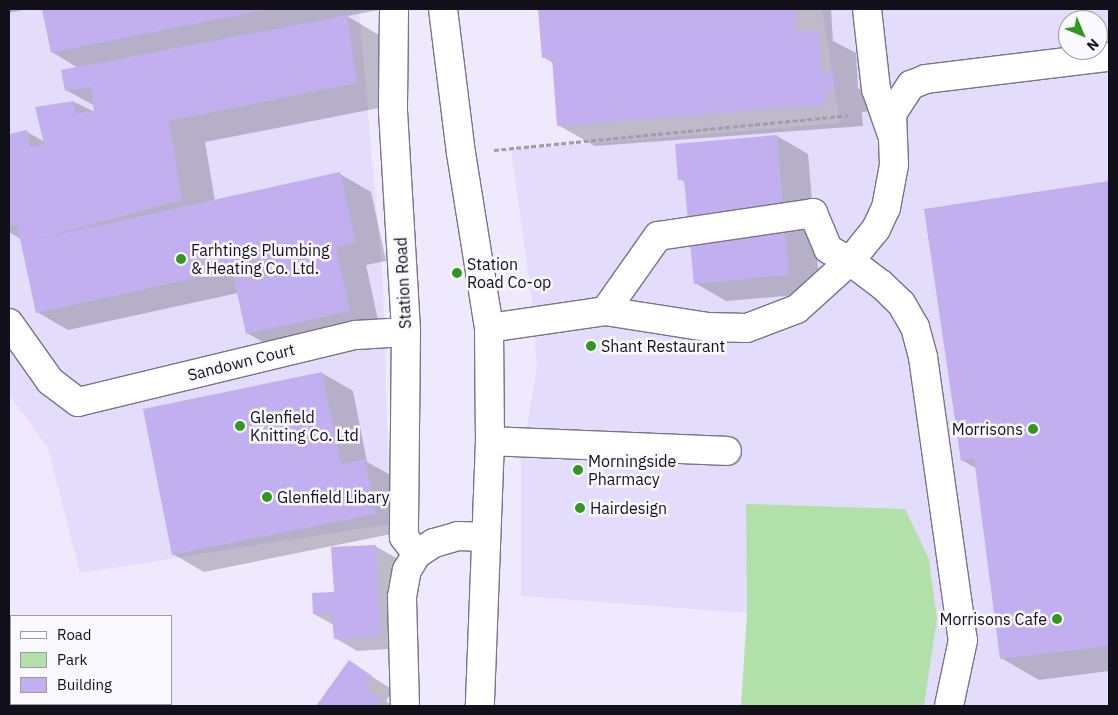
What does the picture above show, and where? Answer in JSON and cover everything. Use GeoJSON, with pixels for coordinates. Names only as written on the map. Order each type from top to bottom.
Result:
{"type":"FeatureCollection","features":[{"type":"Feature","properties":{"kind":"street","name":"Station Road"},"geometry":{"type":"LineString","coordinates":[[394,9],[394,111],[406,332],[404,537],[417,554]]}},
{"type":"Feature","properties":{"kind":"street"},"geometry":{"type":"LineString","coordinates":[[443,9],[461,153],[489,328],[490,441],[480,706]]}},
{"type":"Feature","properties":{"kind":"street"},"geometry":{"type":"LineString","coordinates":[[489,328],[605,311],[707,326],[747,328],[797,309],[850,261],[876,229],[886,208],[894,165],[888,123],[876,89],[867,9]]}},
{"type":"Feature","properties":{"kind":"street"},"geometry":{"type":"LineString","coordinates":[[888,123],[899,99],[911,85],[926,79],[1109,57]]}},
{"type":"Feature","properties":{"kind":"street"},"geometry":{"type":"LineString","coordinates":[[605,311],[658,236],[813,214],[828,249],[850,261],[901,303],[915,327],[923,356],[963,640],[949,706]]}},
{"type":"Feature","properties":{"kind":"street","name":"Sandown Court"},"geometry":{"type":"LineString","coordinates":[[9,323],[50,381],[78,402],[356,335],[406,332]]}},
{"type":"Feature","properties":{"kind":"street"},"geometry":{"type":"LineString","coordinates":[[490,441],[727,451]]}},
{"type":"Feature","properties":{"kind":"street"},"geometry":{"type":"LineString","coordinates":[[405,706],[402,597],[407,570],[417,554],[434,543],[458,536],[485,537]]}},
{"type":"Feature","properties":{"kind":"path"},"geometry":{"type":"LineString","coordinates":[[461,153],[888,123]]}},
{"type":"Feature","properties":{"kind":"shaded area"},"geometry":{"type":"Polygon","coordinates":[[[9,9],[359,9],[383,285],[390,524],[80,573],[48,448],[9,395],[9,9]]]}},
{"type":"Feature","properties":{"kind":"shaded area"},"geometry":{"type":"Polygon","coordinates":[[[822,9],[1109,9],[1109,706],[924,706],[937,619],[929,559],[746,505],[747,613],[521,596],[521,462],[537,368],[532,300],[511,150],[840,123],[822,9]]]}},
{"type":"Feature","properties":{"kind":"green space"},"geometry":{"type":"Polygon","coordinates":[[[746,504],[905,509],[929,559],[937,619],[924,706],[741,706],[747,613],[746,504]]]}},
{"type":"Feature","properties":{"kind":"building"},"geometry":{"type":"Polygon","coordinates":[[[42,9],[264,9],[264,10],[51,53],[42,9]]]}},
{"type":"Feature","properties":{"kind":"building"},"geometry":{"type":"Polygon","coordinates":[[[538,9],[796,9],[797,32],[819,31],[822,73],[833,72],[835,91],[825,91],[826,105],[557,126],[552,58],[542,58],[538,9]]]}},
{"type":"Feature","properties":{"kind":"building"},"geometry":{"type":"Polygon","coordinates":[[[347,15],[357,83],[169,121],[182,200],[33,240],[340,172],[356,243],[336,248],[350,311],[246,334],[232,270],[36,313],[17,225],[9,227],[9,134],[27,130],[30,147],[44,144],[35,107],[74,101],[75,114],[94,111],[91,87],[65,91],[61,70],[347,15]]]}},
{"type":"Feature","properties":{"kind":"building"},"geometry":{"type":"Polygon","coordinates":[[[777,135],[789,275],[694,284],[684,179],[678,180],[675,144],[777,135]]]}},
{"type":"Feature","properties":{"kind":"building","name":"Morrisons"},"geometry":{"type":"Polygon","coordinates":[[[1109,181],[1109,646],[1000,659],[974,458],[961,461],[924,209],[1109,181]]]}},
{"type":"Feature","properties":{"kind":"building"},"geometry":{"type":"Polygon","coordinates":[[[322,372],[341,464],[365,459],[376,514],[172,555],[143,409],[322,372]]]}},
{"type":"Feature","properties":{"kind":"building"},"geometry":{"type":"Polygon","coordinates":[[[376,545],[381,636],[334,639],[332,613],[313,614],[312,593],[334,592],[331,547],[376,545]]]}},
{"type":"Feature","properties":{"kind":"building"},"geometry":{"type":"Polygon","coordinates":[[[349,660],[372,676],[364,688],[381,699],[376,706],[316,706],[349,660]]]}},
{"type":"Feature","properties":{"kind":"place","name":"Farhtings Plumbing & Heating Co. Ltd."},"geometry":{"type":"Point","coordinates":[181,259]}},
{"type":"Feature","properties":{"kind":"place","name":"Station Road Co-op"},"geometry":{"type":"Point","coordinates":[457,273]}},
{"type":"Feature","properties":{"kind":"place","name":"Shant Restaurant"},"geometry":{"type":"Point","coordinates":[591,346]}},
{"type":"Feature","properties":{"kind":"place","name":"Glenfield Knitting Co. Ltd"},"geometry":{"type":"Point","coordinates":[240,426]}},
{"type":"Feature","properties":{"kind":"place","name":"Morrisons"},"geometry":{"type":"Point","coordinates":[1033,429]}},
{"type":"Feature","properties":{"kind":"place","name":"Morningside Pharmacy"},"geometry":{"type":"Point","coordinates":[578,470]}},
{"type":"Feature","properties":{"kind":"place","name":"Glenfield Libary"},"geometry":{"type":"Point","coordinates":[267,497]}},
{"type":"Feature","properties":{"kind":"place","name":"Hairdesign"},"geometry":{"type":"Point","coordinates":[580,508]}},
{"type":"Feature","properties":{"kind":"place","name":"Morrisons Cafe"},"geometry":{"type":"Point","coordinates":[1057,619]}}]}
